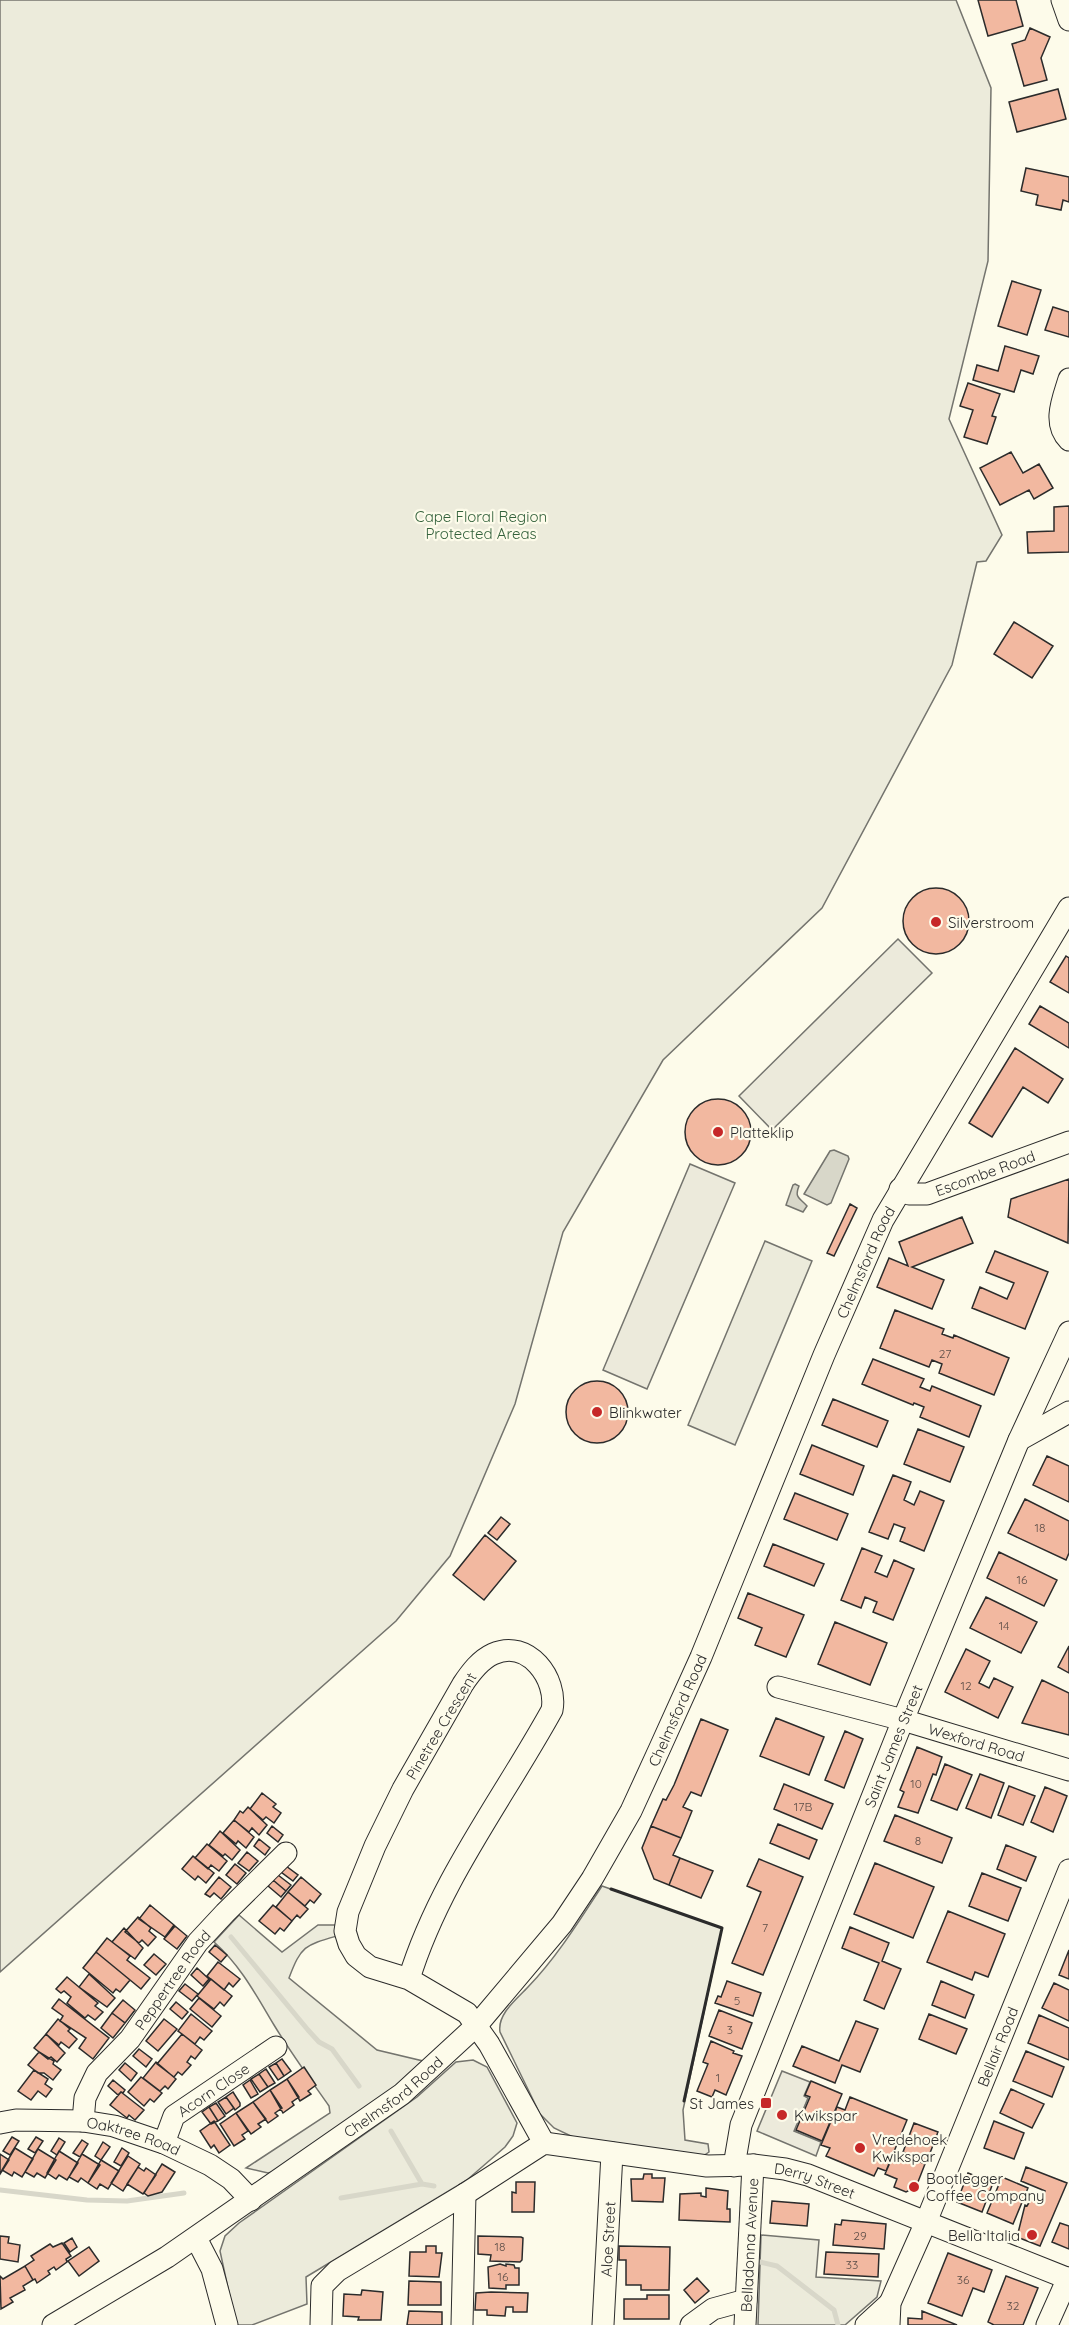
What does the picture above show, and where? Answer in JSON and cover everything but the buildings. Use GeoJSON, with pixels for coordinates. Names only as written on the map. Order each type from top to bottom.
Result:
{"type":"FeatureCollection","features":[{"type":"Feature","properties":{"kind":"street"},"geometry":{"type":"LineString","coordinates":[[1062,0],[1069,20]]}},
{"type":"Feature","properties":{"kind":"street"},"geometry":{"type":"LineString","coordinates":[[1069,379],[1059,412],[1060,425],[1069,440]]}},
{"type":"Feature","properties":{"kind":"street","name":"Chelmsford Road"},"geometry":{"type":"LineString","coordinates":[[53,2325],[167,2257],[402,2094],[477,2025],[562,1924],[592,1879],[631,1811],[700,1657],[828,1345],[883,1220],[1069,908]]}},
{"type":"Feature","properties":{"kind":"street","name":"Escombe Road"},"geometry":{"type":"LineString","coordinates":[[900,1189],[909,1194],[927,1194],[1069,1142]]}},
{"type":"Feature","properties":{"kind":"street","name":"Saint James Street"},"geometry":{"type":"LineString","coordinates":[[744,2165],[741,2125],[903,1720],[1019,1440],[1069,1332]]}},
{"type":"Feature","properties":{"kind":"street"},"geometry":{"type":"LineString","coordinates":[[1044,1385],[1058,1397],[1069,1400]]}},
{"type":"Feature","properties":{"kind":"street"},"geometry":{"type":"LineString","coordinates":[[1019,1440],[1069,1412]]}},
{"type":"Feature","properties":{"kind":"street","name":"Pinetree Crescent"},"geometry":{"type":"LineString","coordinates":[[409,1979],[418,1950],[448,1884],[552,1710],[552,1689],[548,1676],[535,1660],[517,1653],[505,1651],[494,1654],[471,1672],[463,1684],[398,1798],[375,1846],[348,1912],[345,1931],[349,1944],[357,1956],[370,1967],[409,1979],[460,2007],[477,2025]]}},
{"type":"Feature","properties":{"kind":"street","name":"Wexford Road"},"geometry":{"type":"LineString","coordinates":[[778,1687],[903,1720],[1069,1770]]}},
{"type":"Feature","properties":{"kind":"street","name":"Peppertree Road"},"geometry":{"type":"LineString","coordinates":[[83,2121],[85,2098],[97,2073],[130,2039],[198,1942],[225,1912],[286,1853]]}},
{"type":"Feature","properties":{"kind":"street","name":"Bellair Road"},"geometry":{"type":"LineString","coordinates":[[890,2303],[926,2222],[1069,1870]]}},
{"type":"Feature","properties":{"kind":"street"},"geometry":{"type":"LineString","coordinates":[[321,2325],[322,2286],[337,2271],[465,2194],[544,2143],[477,2025]]}},
{"type":"Feature","properties":{"kind":"street","name":"Acorn Close"},"geometry":{"type":"LineString","coordinates":[[164,2143],[174,2116],[276,2046]]}},
{"type":"Feature","properties":{"kind":"street","name":"Oaktree Road"},"geometry":{"type":"LineString","coordinates":[[0,2123],[16,2120],[83,2121],[114,2126],[164,2143],[210,2165],[231,2179],[251,2200]]}},
{"type":"Feature","properties":{"kind":"street","name":"Derry Street"},"geometry":{"type":"LineString","coordinates":[[544,2143],[707,2166],[744,2165],[785,2169],[808,2175],[1068,2279]]}},
{"type":"Feature","properties":{"kind":"street","name":"Aloe Street"},"geometry":{"type":"LineString","coordinates":[[603,2325],[612,2153]]}},
{"type":"Feature","properties":{"kind":"street","name":"Belladonna Avenue"},"geometry":{"type":"LineString","coordinates":[[744,2165],[745,2325]]}},
{"type":"Feature","properties":{"kind":"street"},"geometry":{"type":"LineString","coordinates":[[462,2325],[465,2194]]}},
{"type":"Feature","properties":{"kind":"street"},"geometry":{"type":"LineString","coordinates":[[195,2238],[212,2269],[227,2325]]}},
{"type":"Feature","properties":{"kind":"street"},"geometry":{"type":"LineString","coordinates":[[1047,2325],[1068,2279]]}},
{"type":"Feature","properties":{"kind":"street"},"geometry":{"type":"LineString","coordinates":[[691,2325],[713,2309],[746,2300]]}},
{"type":"Feature","properties":{"kind":"street"},"geometry":{"type":"LineString","coordinates":[[866,2325],[890,2303]]}},
{"type":"Feature","properties":{"kind":"street"},"geometry":{"type":"LineString","coordinates":[[889,2325],[890,2303]]}},
{"type":"Feature","properties":{"kind":"green space","name":"Cape Floral Region Protected Areas"},"geometry":{"type":"Polygon","coordinates":[[[0,0],[956,0],[991,88],[988,261],[949,419],[1002,535],[986,561],[977,562],[952,665],[822,908],[663,1060],[563,1232],[515,1404],[450,1556],[396,1621],[0,1972],[0,0]]]}},
{"type":"Feature","properties":{"kind":"green space"},"geometry":{"type":"Polygon","coordinates":[[[765,1241],[812,1261],[735,1445],[688,1425],[765,1241]]]}},
{"type":"Feature","properties":{"kind":"green space"},"geometry":{"type":"Polygon","coordinates":[[[602,1886],[722,1928],[683,2110],[685,2140],[708,2144],[709,2152],[703,2156],[575,2138],[554,2128],[540,2114],[500,2032],[505,2013],[558,1951],[602,1886]]]}},
{"type":"Feature","properties":{"kind":"green space"},"geometry":{"type":"Polygon","coordinates":[[[239,1915],[282,1952],[318,1925],[336,1925],[337,1936],[306,1948],[297,1959],[289,1978],[377,2050],[423,2061],[387,2094],[281,2170],[268,2173],[246,2168],[330,2113],[329,2106],[287,2046],[247,1981],[224,1951],[214,1942],[239,1915]]]}},
{"type":"Feature","properties":{"kind":"green space"},"geometry":{"type":"Polygon","coordinates":[[[473,2060],[487,2067],[517,2123],[513,2136],[505,2147],[467,2180],[306,2277],[307,2304],[252,2325],[236,2325],[220,2251],[225,2236],[239,2223],[417,2097],[456,2062],[473,2060]]]}},
{"type":"Feature","properties":{"kind":"green space"},"geometry":{"type":"Polygon","coordinates":[[[761,2235],[819,2240],[816,2277],[881,2281],[877,2297],[845,2325],[758,2325],[761,2235]]]}},
{"type":"Feature","properties":{"kind":"shaded area"},"geometry":{"type":"Polygon","coordinates":[[[898,939],[932,973],[772,1130],[739,1096],[898,939]]]}},
{"type":"Feature","properties":{"kind":"shaded area"},"geometry":{"type":"Polygon","coordinates":[[[834,1150],[848,1156],[849,1159],[831,1203],[827,1205],[804,1194],[830,1151],[834,1150]]]}},
{"type":"Feature","properties":{"kind":"shaded area"},"geometry":{"type":"Polygon","coordinates":[[[690,1164],[735,1183],[647,1389],[603,1370],[690,1164]]]}},
{"type":"Feature","properties":{"kind":"shaded area"},"geometry":{"type":"Polygon","coordinates":[[[795,1184],[799,1186],[798,1198],[807,1206],[803,1212],[786,1205],[795,1184]]]}},
{"type":"Feature","properties":{"kind":"shaded area","name":"Kwikspar"},"geometry":{"type":"Polygon","coordinates":[[[782,2071],[810,2082],[804,2096],[808,2098],[794,2131],[821,2142],[816,2156],[757,2131],[782,2071]]]}},
{"type":"Feature","properties":{"kind":"waterway"},"geometry":{"type":"LineString","coordinates":[[231,1937],[308,2030],[319,2042],[332,2049],[359,2086]]}},
{"type":"Feature","properties":{"kind":"waterway"},"geometry":{"type":"LineString","coordinates":[[391,2131],[422,2184]]}},
{"type":"Feature","properties":{"kind":"waterway"},"geometry":{"type":"LineString","coordinates":[[341,2198],[422,2184],[434,2186]]}},
{"type":"Feature","properties":{"kind":"waterway"},"geometry":{"type":"LineString","coordinates":[[0,2190],[87,2200],[127,2201],[184,2193]]}},
{"type":"Feature","properties":{"kind":"waterway"},"geometry":{"type":"LineString","coordinates":[[760,2262],[777,2266],[834,2310],[838,2325]]}},
{"type":"Feature","properties":{"kind":"wall"},"geometry":{"type":"LineString","coordinates":[[611,1889],[722,1928],[684,2101]]}},
{"type":"Feature","properties":{"kind":"place","name":"Silverstroom"},"geometry":{"type":"Point","coordinates":[936,922]}},
{"type":"Feature","properties":{"kind":"place","name":"Platteklip"},"geometry":{"type":"Point","coordinates":[718,1132]}},
{"type":"Feature","properties":{"kind":"place","name":"Blinkwater"},"geometry":{"type":"Point","coordinates":[597,1412]}},
{"type":"Feature","properties":{"kind":"place","name":"St James"},"geometry":{"type":"Point","coordinates":[766,2103]}},
{"type":"Feature","properties":{"kind":"place","name":"Kwikspar"},"geometry":{"type":"Point","coordinates":[782,2115]}},
{"type":"Feature","properties":{"kind":"place","name":"Vredehoek Kwikspar"},"geometry":{"type":"Point","coordinates":[860,2148]}},
{"type":"Feature","properties":{"kind":"place","name":"Bootlegger Coffee Company"},"geometry":{"type":"Point","coordinates":[914,2187]}},
{"type":"Feature","properties":{"kind":"place","name":"Bella Italia"},"geometry":{"type":"Point","coordinates":[1032,2235]}}]}
